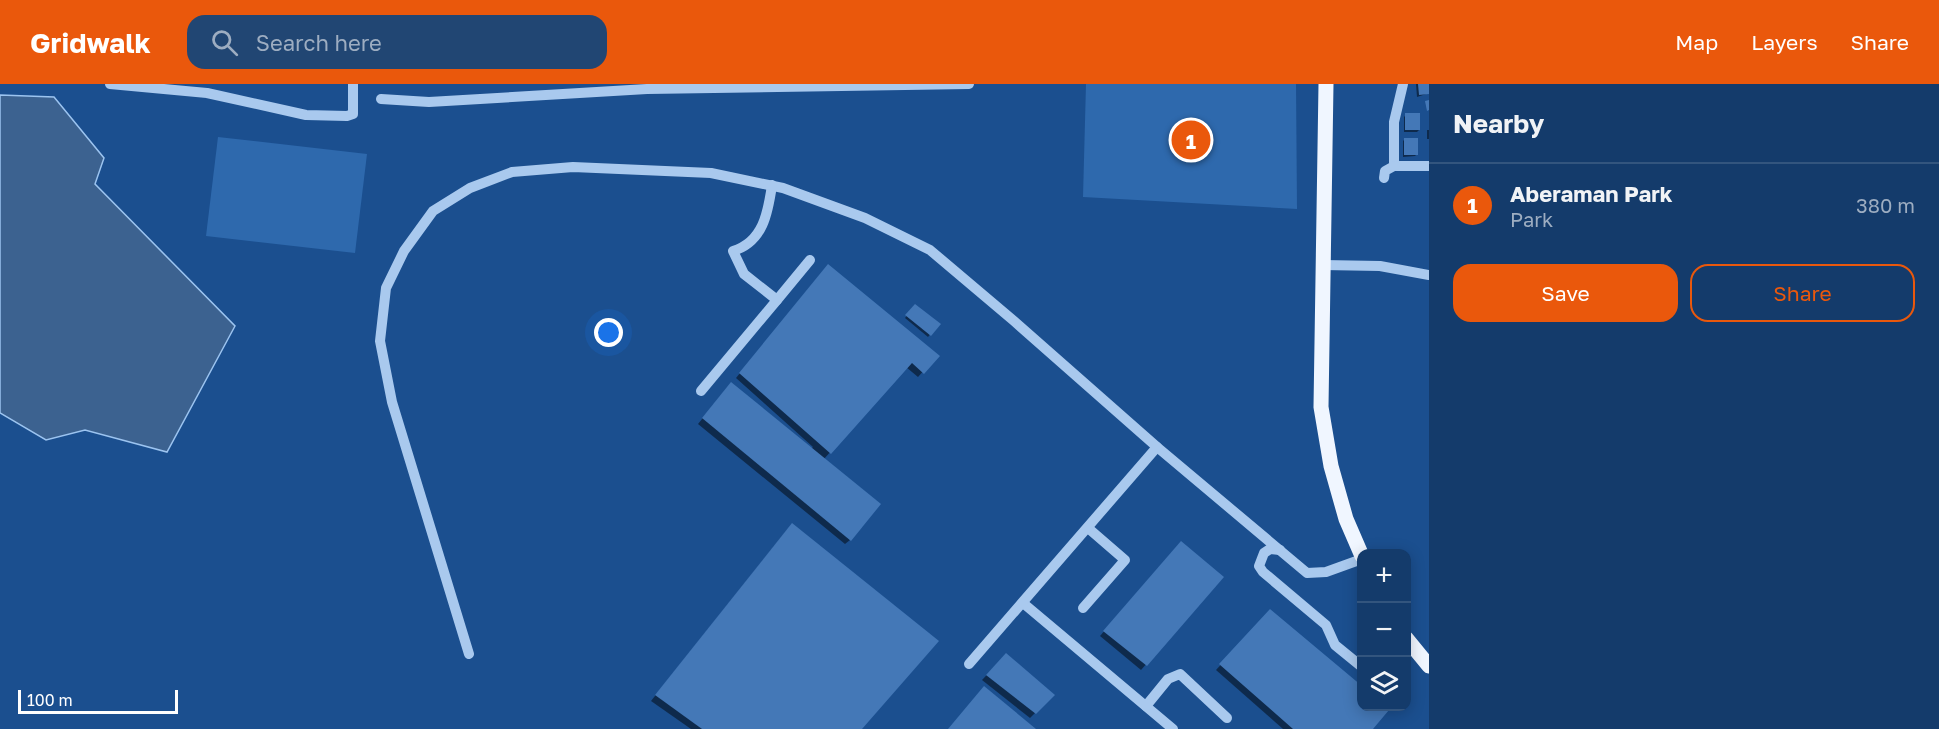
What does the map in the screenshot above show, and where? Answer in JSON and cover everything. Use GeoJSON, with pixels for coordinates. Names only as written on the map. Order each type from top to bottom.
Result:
{"type":"FeatureCollection","features":[{"type":"Feature","properties":{"kind":"main road"},"geometry":{"type":"LineString","coordinates":[[1326,84],[1321,407],[1331,466],[1346,519],[1359,549]]}},
{"type":"Feature","properties":{"kind":"main road"},"geometry":{"type":"LineString","coordinates":[[1411,643],[1429,666]]}},
{"type":"Feature","properties":{"kind":"street"},"geometry":{"type":"LineString","coordinates":[[110,84],[207,93],[306,115],[346,116],[353,114],[353,84]]}},
{"type":"Feature","properties":{"kind":"street"},"geometry":{"type":"LineString","coordinates":[[381,99],[429,102],[647,89],[969,84]]}},
{"type":"Feature","properties":{"kind":"street"},"geometry":{"type":"LineString","coordinates":[[1394,166],[1394,122],[1403,84]]}},
{"type":"Feature","properties":{"kind":"street"},"geometry":{"type":"LineString","coordinates":[[1384,178],[1385,171],[1394,166],[1429,166]]}},
{"type":"Feature","properties":{"kind":"street"},"geometry":{"type":"LineString","coordinates":[[469,654],[392,402],[380,341],[386,288],[404,251],[433,211],[470,188],[512,172],[573,167],[711,173],[783,188],[865,218],[930,250],[1157,447],[1307,573],[1326,572],[1357,559]]}},
{"type":"Feature","properties":{"kind":"street"},"geometry":{"type":"LineString","coordinates":[[772,186],[768,213],[759,234],[740,249],[733,251],[744,274],[777,300]]}},
{"type":"Feature","properties":{"kind":"street"},"geometry":{"type":"LineString","coordinates":[[701,391],[810,260]]}},
{"type":"Feature","properties":{"kind":"street"},"geometry":{"type":"LineString","coordinates":[[1323,265],[1380,266],[1429,275]]}},
{"type":"Feature","properties":{"kind":"street"},"geometry":{"type":"LineString","coordinates":[[969,664],[1157,447]]}},
{"type":"Feature","properties":{"kind":"street"},"geometry":{"type":"LineString","coordinates":[[1083,608],[1125,560],[1088,528]]}},
{"type":"Feature","properties":{"kind":"street"},"geometry":{"type":"LineString","coordinates":[[1280,550],[1270,549],[1264,553],[1259,566],[1263,572],[1326,625],[1335,645],[1357,663]]}},
{"type":"Feature","properties":{"kind":"street"},"geometry":{"type":"LineString","coordinates":[[1023,603],[1173,729]]}},
{"type":"Feature","properties":{"kind":"street"},"geometry":{"type":"LineString","coordinates":[[1146,706],[1168,679],[1180,674],[1227,718]]}},
{"type":"Feature","properties":{"kind":"shaded area"},"geometry":{"type":"Polygon","coordinates":[[[1086,84],[1296,84],[1297,209],[1083,197],[1086,84]]]}},
{"type":"Feature","properties":{"kind":"shaded area"},"geometry":{"type":"Polygon","coordinates":[[[0,95],[54,97],[104,158],[95,184],[235,326],[167,452],[85,430],[46,440],[0,413],[0,95]]]}},
{"type":"Feature","properties":{"kind":"shaded area"},"geometry":{"type":"Polygon","coordinates":[[[218,137],[367,154],[355,253],[206,236],[218,137]]]}},
{"type":"Feature","properties":{"kind":"building"},"geometry":{"type":"Polygon","coordinates":[[[1418,84],[1429,84],[1429,94],[1419,95],[1418,84]]]}},
{"type":"Feature","properties":{"kind":"building"},"geometry":{"type":"Polygon","coordinates":[[[1429,100],[1429,110],[1427,111],[1425,101],[1429,100]]]}},
{"type":"Feature","properties":{"kind":"building"},"geometry":{"type":"Polygon","coordinates":[[[1405,113],[1420,113],[1420,130],[1405,130],[1405,113]]]}},
{"type":"Feature","properties":{"kind":"building"},"geometry":{"type":"Polygon","coordinates":[[[1404,138],[1418,138],[1418,155],[1404,155],[1404,138]]]}},
{"type":"Feature","properties":{"kind":"building"},"geometry":{"type":"Polygon","coordinates":[[[828,264],[940,356],[924,374],[912,363],[831,454],[739,373],[828,264]]]}},
{"type":"Feature","properties":{"kind":"building"},"geometry":{"type":"Polygon","coordinates":[[[915,304],[941,324],[931,336],[905,315],[915,304]]]}},
{"type":"Feature","properties":{"kind":"building"},"geometry":{"type":"Polygon","coordinates":[[[731,382],[881,504],[851,541],[702,418],[731,382]]]}},
{"type":"Feature","properties":{"kind":"building"},"geometry":{"type":"Polygon","coordinates":[[[792,523],[939,641],[862,729],[702,729],[655,695],[792,523]]]}},
{"type":"Feature","properties":{"kind":"building"},"geometry":{"type":"Polygon","coordinates":[[[1181,541],[1224,577],[1147,666],[1103,631],[1181,541]]]}},
{"type":"Feature","properties":{"kind":"building"},"geometry":{"type":"Polygon","coordinates":[[[1270,609],[1357,682],[1357,711],[1388,711],[1373,729],[1293,729],[1219,664],[1270,609]]]}},
{"type":"Feature","properties":{"kind":"building"},"geometry":{"type":"Polygon","coordinates":[[[1006,653],[1055,695],[1036,714],[986,675],[1006,653]]]}},
{"type":"Feature","properties":{"kind":"building"},"geometry":{"type":"Polygon","coordinates":[[[984,686],[1036,729],[948,729],[984,686]]]}},
{"type":"Feature","properties":{"kind":"place","name":"Aberaman Park"},"geometry":{"type":"Point","coordinates":[1191,140]}}]}
